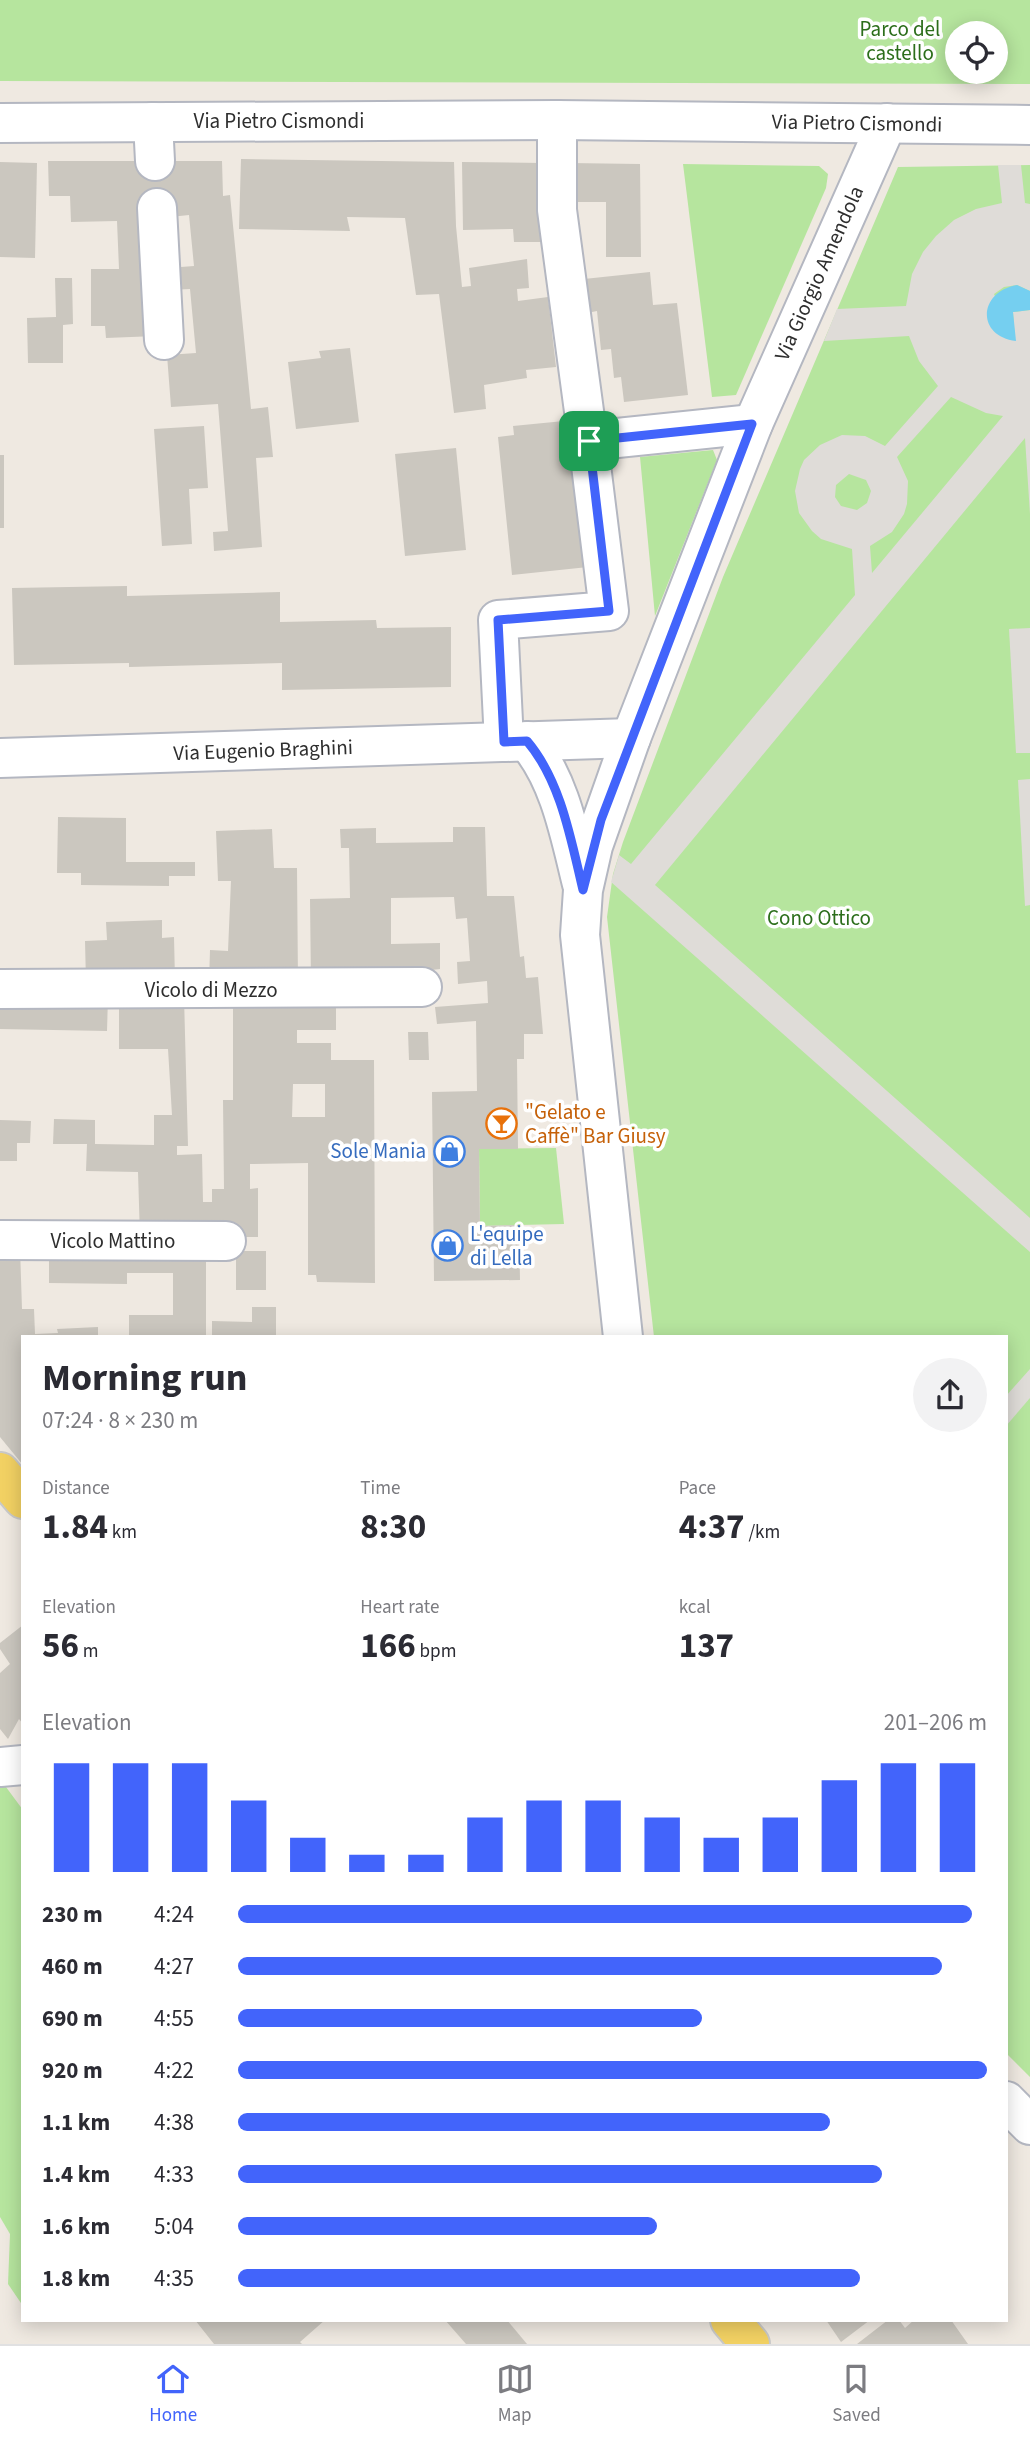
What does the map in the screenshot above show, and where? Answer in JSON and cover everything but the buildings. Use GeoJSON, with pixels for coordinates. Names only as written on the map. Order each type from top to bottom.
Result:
{"type":"FeatureCollection","features":[{"type":"Feature","properties":{"kind":"main road"},"geometry":{"type":"LineString","coordinates":[[0,1472],[21,1497]]}},
{"type":"Feature","properties":{"kind":"main road"},"geometry":{"type":"LineString","coordinates":[[732,2322],[750,2344]]}},
{"type":"Feature","properties":{"kind":"street","name":"Via Pietro Cismondi"},"geometry":{"type":"LineString","coordinates":[[0,123],[557,120],[1030,125]]}},
{"type":"Feature","properties":{"kind":"street"},"geometry":{"type":"LineString","coordinates":[[557,120],[558,210],[609,611],[498,620],[515,742],[543,761],[569,833],[583,890]]}},
{"type":"Feature","properties":{"kind":"street"},"geometry":{"type":"LineString","coordinates":[[153,122],[155,161]]}},
{"type":"Feature","properties":{"kind":"street","name":"Via Giorgio Amendola"},"geometry":{"type":"LineString","coordinates":[[623,1335],[580,935],[583,890],[601,820],[752,424],[887,123]]}},
{"type":"Feature","properties":{"kind":"street"},"geometry":{"type":"LineString","coordinates":[[157,208],[164,340]]}},
{"type":"Feature","properties":{"kind":"street"},"geometry":{"type":"LineString","coordinates":[[589,441],[752,424]]}},
{"type":"Feature","properties":{"kind":"street","name":"Via Eugenio Braghini"},"geometry":{"type":"LineString","coordinates":[[0,758],[631,738]]}},
{"type":"Feature","properties":{"kind":"street","name":"Vicolo di Mezzo"},"geometry":{"type":"LineString","coordinates":[[0,989],[422,987]]}},
{"type":"Feature","properties":{"kind":"street","name":"Vicolo Mattino"},"geometry":{"type":"LineString","coordinates":[[0,1240],[226,1241]]}},
{"type":"Feature","properties":{"kind":"street"},"geometry":{"type":"LineString","coordinates":[[0,1767],[21,1765]]}},
{"type":"Feature","properties":{"kind":"street"},"geometry":{"type":"LineString","coordinates":[[1008,2103],[1030,2125]]}},
{"type":"Feature","properties":{"kind":"green space","name":"Parco del castello"},"geometry":{"type":"Polygon","coordinates":[[[0,0],[1030,0],[1030,84],[1008,84],[1008,21],[945,21],[945,84],[0,81],[0,0]]]}},
{"type":"Feature","properties":{"kind":"green space"},"geometry":{"type":"Polygon","coordinates":[[[683,164],[819,166],[828,174],[826,188],[736,395],[712,397],[683,164]]]}},
{"type":"Feature","properties":{"kind":"green space","name":"Cono Ottico"},"geometry":{"type":"Polygon","coordinates":[[[1030,165],[1030,2077],[1008,2055],[1008,1335],[654,1335],[607,917],[613,874],[623,842],[723,577],[898,167],[1030,165]]]}},
{"type":"Feature","properties":{"kind":"green space"},"geometry":{"type":"Polygon","coordinates":[[[713,450],[717,460],[655,616],[640,457],[713,450]]]}},
{"type":"Feature","properties":{"kind":"green space"},"geometry":{"type":"Polygon","coordinates":[[[556,1148],[564,1224],[480,1226],[479,1149],[556,1148]]]}},
{"type":"Feature","properties":{"kind":"green space"},"geometry":{"type":"Polygon","coordinates":[[[0,1783],[3,1783],[21,1807],[21,2303],[8,2284],[10,2234],[0,2217],[0,1783]]]}},
{"type":"Feature","properties":{"kind":"shaded area"},"geometry":{"type":"Polygon","coordinates":[[[998,165],[1021,165],[1025,203],[1030,204],[1030,291],[1017,285],[1004,287],[994,294],[1015,341],[1013,312],[1030,310],[1030,514],[1025,438],[655,885],[1030,1218],[1030,1252],[611,882],[619,855],[631,864],[855,595],[852,549],[821,539],[799,513],[795,491],[804,460],[820,445],[842,435],[865,436],[885,446],[938,386],[919,361],[909,336],[824,341],[837,309],[906,306],[912,274],[923,252],[936,236],[954,220],[976,209],[1002,203],[998,165]],[[951,397],[897,457],[908,481],[907,504],[892,532],[870,546],[872,573],[1003,416],[986,413],[951,397]],[[849,474],[836,485],[835,497],[841,506],[857,510],[867,503],[871,491],[866,480],[849,474]]]}},
{"type":"Feature","properties":{"kind":"shaded area"},"geometry":{"type":"Polygon","coordinates":[[[1030,628],[1030,753],[1016,753],[1009,629],[1030,628]]]}},
{"type":"Feature","properties":{"kind":"shaded area"},"geometry":{"type":"Polygon","coordinates":[[[1030,779],[1030,905],[1025,906],[1018,780],[1030,779]]]}},
{"type":"Feature","properties":{"kind":"shaded area"},"geometry":{"type":"Polygon","coordinates":[[[1030,1369],[1030,1398],[1008,1424],[1008,1394],[1030,1369]]]}},
{"type":"Feature","properties":{"kind":"water"},"geometry":{"type":"Polygon","coordinates":[[[1017,285],[1030,291],[1030,310],[1013,312],[1016,341],[994,331],[988,323],[987,314],[989,304],[995,296],[1004,289],[1017,285]]]}},
{"type":"Feature","properties":{"kind":"place","name":"\"Gelato e Caffè\" Bar Giusy"},"geometry":{"type":"Point","coordinates":[502,1124]}},
{"type":"Feature","properties":{"kind":"place","name":"Sole Mania"},"geometry":{"type":"Point","coordinates":[449,1151]}},
{"type":"Feature","properties":{"kind":"place","name":"L'equipe di Lella"},"geometry":{"type":"Point","coordinates":[447,1246]}},
{"type":"Feature","properties":{"kind":"route"},"geometry":{"type":"LineString","coordinates":[[752,424],[601,820],[583,890],[569,833],[543,761],[527,741],[504,742],[498,620],[609,611],[589,441],[752,424]]}}]}
